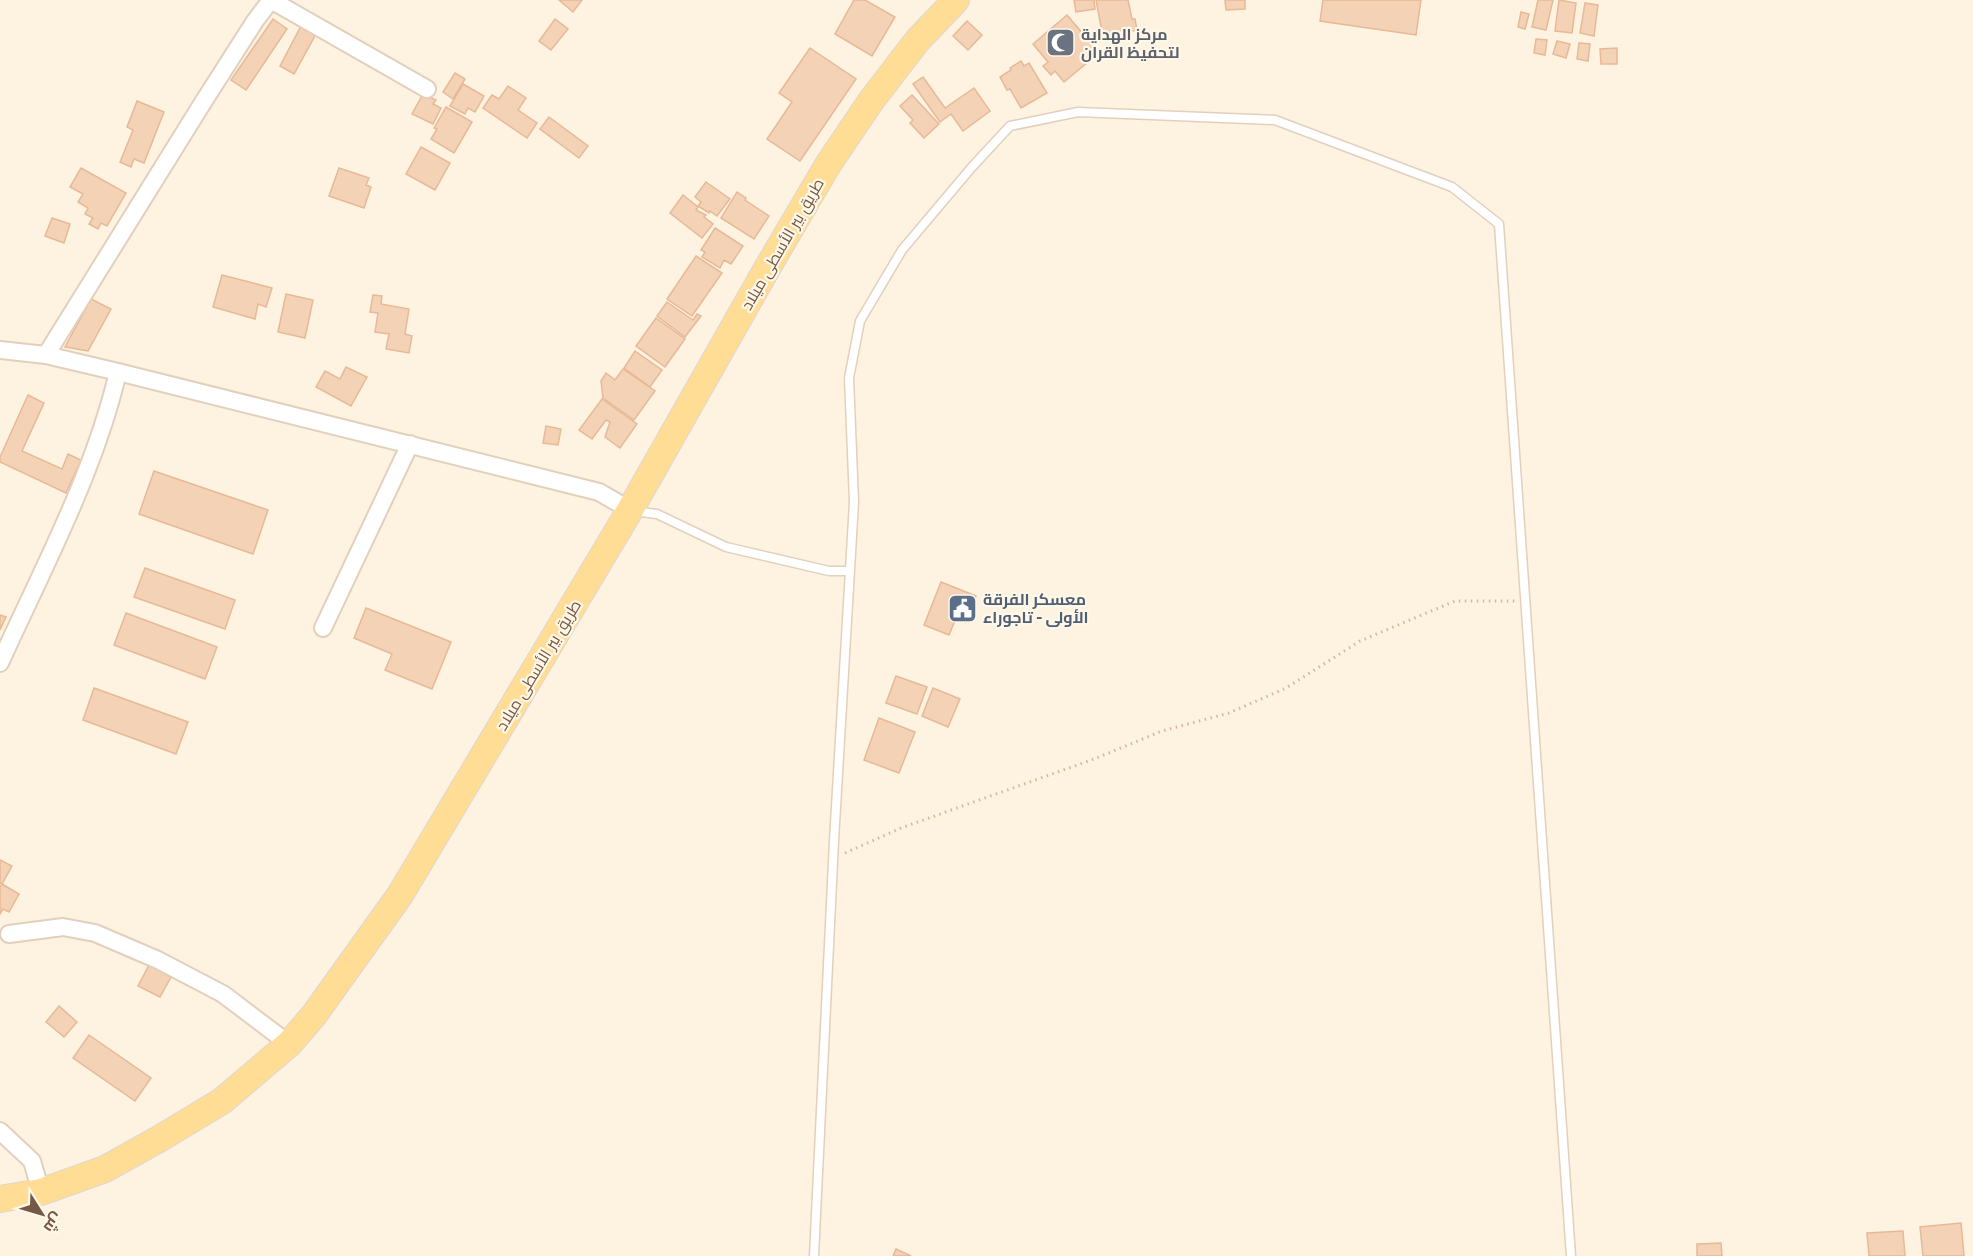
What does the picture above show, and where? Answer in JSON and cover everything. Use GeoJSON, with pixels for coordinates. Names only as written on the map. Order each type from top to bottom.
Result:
{"type":"FeatureCollection","features":[{"type":"Feature","properties":{"kind":"main road","name":"طريق بير الأسطى ميلاد"},"geometry":{"type":"LineString","coordinates":[[0,1199],[42,1192],[105,1169],[222,1101],[289,1044],[314,1015],[400,895],[630,510],[829,163],[871,101],[917,41],[956,0]]}},
{"type":"Feature","properties":{"kind":"street"},"geometry":{"type":"LineString","coordinates":[[46,355],[231,58],[271,0],[427,88]]}},
{"type":"Feature","properties":{"kind":"street"},"geometry":{"type":"LineString","coordinates":[[0,350],[46,355],[410,444],[599,492],[630,510]]}},
{"type":"Feature","properties":{"kind":"street"},"geometry":{"type":"LineString","coordinates":[[0,663],[74,502],[98,442],[118,372]]}},
{"type":"Feature","properties":{"kind":"street"},"geometry":{"type":"LineString","coordinates":[[323,628],[410,444]]}},
{"type":"Feature","properties":{"kind":"street"},"geometry":{"type":"LineString","coordinates":[[9,934],[63,927],[95,933],[158,960],[223,994],[289,1044]]}},
{"type":"Feature","properties":{"kind":"street"},"geometry":{"type":"LineString","coordinates":[[0,1131],[32,1161],[42,1192]]}},
{"type":"Feature","properties":{"kind":"lane"},"geometry":{"type":"LineString","coordinates":[[814,1256],[854,502],[849,378],[860,321],[902,250],[1010,126],[1078,112],[1275,120],[1452,187],[1499,224],[1571,1256]]}},
{"type":"Feature","properties":{"kind":"lane"},"geometry":{"type":"LineString","coordinates":[[630,510],[657,514],[726,547],[829,571],[849,571]]}},
{"type":"Feature","properties":{"kind":"path"},"geometry":{"type":"LineString","coordinates":[[842,855],[901,828],[1094,759],[1162,731],[1229,712],[1286,688],[1360,641],[1455,601],[1526,602]]}},
{"type":"Feature","properties":{"kind":"building"},"geometry":{"type":"Polygon","coordinates":[[[559,0],[582,0],[573,12],[559,0]]]}},
{"type":"Feature","properties":{"kind":"building"},"geometry":{"type":"Polygon","coordinates":[[[854,0],[865,0],[895,17],[872,56],[835,34],[854,0]]]}},
{"type":"Feature","properties":{"kind":"building"},"geometry":{"type":"Polygon","coordinates":[[[1074,0],[1094,0],[1095,9],[1076,12],[1074,0]]]}},
{"type":"Feature","properties":{"kind":"building"},"geometry":{"type":"Polygon","coordinates":[[[1096,0],[1128,0],[1137,30],[1103,37],[1096,0]]]}},
{"type":"Feature","properties":{"kind":"building"},"geometry":{"type":"Polygon","coordinates":[[[1225,0],[1245,0],[1245,9],[1226,10],[1225,0]]]}},
{"type":"Feature","properties":{"kind":"building"},"geometry":{"type":"Polygon","coordinates":[[[1323,0],[1421,0],[1416,35],[1320,21],[1323,0]]]}},
{"type":"Feature","properties":{"kind":"building"},"geometry":{"type":"Polygon","coordinates":[[[1538,0],[1553,0],[1546,30],[1532,27],[1538,0]]]}},
{"type":"Feature","properties":{"kind":"building"},"geometry":{"type":"Polygon","coordinates":[[[1559,0],[1576,3],[1572,33],[1555,31],[1559,0]]]}},
{"type":"Feature","properties":{"kind":"building"},"geometry":{"type":"Polygon","coordinates":[[[1585,3],[1598,5],[1594,36],[1580,33],[1585,3]]]}},
{"type":"Feature","properties":{"kind":"building"},"geometry":{"type":"Polygon","coordinates":[[[1521,12],[1529,14],[1525,29],[1518,27],[1521,12]]]}},
{"type":"Feature","properties":{"kind":"building"},"geometry":{"type":"Polygon","coordinates":[[[1067,15],[1099,53],[1064,82],[1055,71],[1051,75],[1043,66],[1048,62],[1033,44],[1067,15]]]}},
{"type":"Feature","properties":{"kind":"building"},"geometry":{"type":"Polygon","coordinates":[[[273,19],[287,29],[246,90],[231,80],[273,19]]]}},
{"type":"Feature","properties":{"kind":"building"},"geometry":{"type":"Polygon","coordinates":[[[555,19],[568,29],[551,50],[539,41],[555,19]]]}},
{"type":"Feature","properties":{"kind":"building"},"geometry":{"type":"Polygon","coordinates":[[[967,21],[982,35],[968,50],[953,36],[967,21]]]}},
{"type":"Feature","properties":{"kind":"building"},"geometry":{"type":"Polygon","coordinates":[[[301,26],[316,34],[294,74],[280,66],[301,26]]]}},
{"type":"Feature","properties":{"kind":"building"},"geometry":{"type":"Polygon","coordinates":[[[1536,39],[1547,40],[1545,55],[1534,53],[1536,39]]]}},
{"type":"Feature","properties":{"kind":"building"},"geometry":{"type":"Polygon","coordinates":[[[1557,41],[1570,44],[1566,58],[1553,54],[1557,41]]]}},
{"type":"Feature","properties":{"kind":"building"},"geometry":{"type":"Polygon","coordinates":[[[1579,43],[1590,44],[1588,61],[1577,59],[1579,43]]]}},
{"type":"Feature","properties":{"kind":"building"},"geometry":{"type":"Polygon","coordinates":[[[810,48],[856,79],[800,161],[767,139],[792,102],[779,93],[810,48]]]}},
{"type":"Feature","properties":{"kind":"building"},"geometry":{"type":"Polygon","coordinates":[[[1617,48],[1617,64],[1601,64],[1600,49],[1617,48]]]}},
{"type":"Feature","properties":{"kind":"building"},"geometry":{"type":"Polygon","coordinates":[[[1021,61],[1024,66],[1029,63],[1047,93],[1021,108],[1000,77],[1021,61]]]}},
{"type":"Feature","properties":{"kind":"building"},"geometry":{"type":"Polygon","coordinates":[[[455,73],[465,79],[453,99],[443,92],[455,73]]]}},
{"type":"Feature","properties":{"kind":"building"},"geometry":{"type":"Polygon","coordinates":[[[923,77],[945,108],[974,88],[990,111],[963,131],[951,114],[940,122],[913,84],[923,77]]]}},
{"type":"Feature","properties":{"kind":"building"},"geometry":{"type":"Polygon","coordinates":[[[463,84],[484,96],[475,112],[468,108],[465,114],[450,106],[463,84]]]}},
{"type":"Feature","properties":{"kind":"building"},"geometry":{"type":"Polygon","coordinates":[[[508,86],[526,98],[518,110],[537,123],[527,138],[483,108],[492,95],[499,99],[508,86]]]}},
{"type":"Feature","properties":{"kind":"building"},"geometry":{"type":"Polygon","coordinates":[[[423,94],[436,100],[433,104],[441,108],[433,124],[412,114],[423,94]]]}},
{"type":"Feature","properties":{"kind":"building"},"geometry":{"type":"Polygon","coordinates":[[[912,95],[939,124],[924,138],[910,123],[913,120],[900,106],[912,95]]]}},
{"type":"Feature","properties":{"kind":"building"},"geometry":{"type":"Polygon","coordinates":[[[137,101],[164,112],[144,163],[134,159],[131,167],[120,162],[133,130],[127,127],[137,101]]]}},
{"type":"Feature","properties":{"kind":"building"},"geometry":{"type":"Polygon","coordinates":[[[446,107],[472,122],[454,153],[431,139],[437,129],[434,128],[446,107]]]}},
{"type":"Feature","properties":{"kind":"building"},"geometry":{"type":"Polygon","coordinates":[[[549,117],[588,146],[579,158],[540,129],[549,117]]]}},
{"type":"Feature","properties":{"kind":"building"},"geometry":{"type":"Polygon","coordinates":[[[421,147],[450,163],[435,190],[406,174],[421,147]]]}},
{"type":"Feature","properties":{"kind":"building"},"geometry":{"type":"Polygon","coordinates":[[[81,168],[126,193],[107,226],[101,223],[98,229],[89,224],[93,218],[85,214],[88,208],[78,202],[83,194],[70,187],[81,168]]]}},
{"type":"Feature","properties":{"kind":"building"},"geometry":{"type":"Polygon","coordinates":[[[339,168],[369,178],[366,185],[371,187],[364,208],[329,196],[339,168]]]}},
{"type":"Feature","properties":{"kind":"building"},"geometry":{"type":"Polygon","coordinates":[[[706,182],[730,199],[717,216],[698,206],[701,202],[695,197],[706,182]]]}},
{"type":"Feature","properties":{"kind":"building"},"geometry":{"type":"Polygon","coordinates":[[[737,192],[769,216],[754,239],[721,218],[737,192]]]}},
{"type":"Feature","properties":{"kind":"building"},"geometry":{"type":"Polygon","coordinates":[[[683,195],[713,224],[702,238],[670,213],[683,195]]]}},
{"type":"Feature","properties":{"kind":"building"},"geometry":{"type":"Polygon","coordinates":[[[52,218],[70,224],[64,243],[45,236],[52,218]]]}},
{"type":"Feature","properties":{"kind":"building"},"geometry":{"type":"Polygon","coordinates":[[[715,228],[743,246],[731,264],[724,260],[720,268],[702,257],[705,252],[701,250],[715,228]]]}},
{"type":"Feature","properties":{"kind":"building"},"geometry":{"type":"Polygon","coordinates":[[[696,256],[722,273],[692,316],[667,299],[696,256]]]}},
{"type":"Feature","properties":{"kind":"building"},"geometry":{"type":"Polygon","coordinates":[[[222,275],[272,288],[266,307],[258,304],[255,319],[213,307],[222,275]]]}},
{"type":"Feature","properties":{"kind":"building"},"geometry":{"type":"Polygon","coordinates":[[[286,294],[313,300],[305,338],[278,332],[286,294]]]}},
{"type":"Feature","properties":{"kind":"building"},"geometry":{"type":"Polygon","coordinates":[[[373,295],[382,296],[381,304],[409,309],[405,334],[412,336],[409,353],[386,349],[389,334],[375,332],[378,313],[370,312],[373,295]]]}},
{"type":"Feature","properties":{"kind":"building"},"geometry":{"type":"Polygon","coordinates":[[[91,299],[111,309],[88,351],[65,347],[91,299]]]}},
{"type":"Feature","properties":{"kind":"building"},"geometry":{"type":"Polygon","coordinates":[[[667,302],[693,320],[697,314],[701,316],[685,337],[657,316],[667,302]]]}},
{"type":"Feature","properties":{"kind":"building"},"geometry":{"type":"Polygon","coordinates":[[[656,318],[685,339],[665,367],[636,346],[656,318]]]}},
{"type":"Feature","properties":{"kind":"building"},"geometry":{"type":"Polygon","coordinates":[[[635,351],[662,370],[650,387],[624,368],[635,351]]]}},
{"type":"Feature","properties":{"kind":"building"},"geometry":{"type":"Polygon","coordinates":[[[346,367],[367,377],[351,406],[316,387],[325,371],[340,379],[346,367]]]}},
{"type":"Feature","properties":{"kind":"building"},"geometry":{"type":"Polygon","coordinates":[[[623,369],[655,391],[634,420],[603,398],[601,381],[606,373],[615,380],[623,369]]]}},
{"type":"Feature","properties":{"kind":"building"},"geometry":{"type":"Polygon","coordinates":[[[28,395],[44,403],[22,451],[62,469],[68,454],[81,460],[66,493],[0,462],[0,457],[28,395]]]}},
{"type":"Feature","properties":{"kind":"building"},"geometry":{"type":"Polygon","coordinates":[[[602,399],[637,424],[620,448],[605,437],[610,422],[606,420],[592,439],[579,430],[602,399]]]}},
{"type":"Feature","properties":{"kind":"building"},"geometry":{"type":"Polygon","coordinates":[[[546,426],[561,429],[558,445],[543,443],[546,426]]]}},
{"type":"Feature","properties":{"kind":"building"},"geometry":{"type":"Polygon","coordinates":[[[154,471],[268,510],[253,554],[139,514],[154,471]]]}},
{"type":"Feature","properties":{"kind":"building"},"geometry":{"type":"Polygon","coordinates":[[[145,568],[235,600],[225,629],[134,597],[145,568]]]}},
{"type":"Feature","properties":{"kind":"building"},"geometry":{"type":"Polygon","coordinates":[[[941,582],[976,596],[966,622],[956,618],[949,635],[924,625],[941,582]]]}},
{"type":"Feature","properties":{"kind":"building"},"geometry":{"type":"Polygon","coordinates":[[[366,608],[451,642],[432,689],[385,670],[392,654],[354,638],[366,608]]]}},
{"type":"Feature","properties":{"kind":"building"},"geometry":{"type":"Polygon","coordinates":[[[126,613],[217,647],[205,679],[114,645],[126,613]]]}},
{"type":"Feature","properties":{"kind":"building"},"geometry":{"type":"Polygon","coordinates":[[[0,615],[6,617],[0,630],[0,615]]]}},
{"type":"Feature","properties":{"kind":"building"},"geometry":{"type":"Polygon","coordinates":[[[896,676],[927,687],[917,714],[886,703],[896,676]]]}},
{"type":"Feature","properties":{"kind":"building"},"geometry":{"type":"Polygon","coordinates":[[[94,688],[188,722],[176,754],[83,720],[94,688]]]}},
{"type":"Feature","properties":{"kind":"building"},"geometry":{"type":"Polygon","coordinates":[[[933,688],[960,699],[948,727],[922,716],[933,688]]]}},
{"type":"Feature","properties":{"kind":"building"},"geometry":{"type":"Polygon","coordinates":[[[879,718],[915,732],[899,773],[864,760],[879,718]]]}},
{"type":"Feature","properties":{"kind":"building"},"geometry":{"type":"Polygon","coordinates":[[[0,860],[12,866],[2,884],[0,883],[0,860]]]}},
{"type":"Feature","properties":{"kind":"building"},"geometry":{"type":"Polygon","coordinates":[[[2,884],[19,894],[9,912],[3,909],[0,914],[0,887],[2,884]]]}},
{"type":"Feature","properties":{"kind":"building"},"geometry":{"type":"Polygon","coordinates":[[[149,965],[171,977],[160,997],[138,986],[149,965]]]}},
{"type":"Feature","properties":{"kind":"building"},"geometry":{"type":"Polygon","coordinates":[[[59,1006],[77,1022],[64,1037],[46,1022],[59,1006]]]}},
{"type":"Feature","properties":{"kind":"building"},"geometry":{"type":"Polygon","coordinates":[[[89,1035],[151,1078],[135,1101],[73,1058],[89,1035]]]}},
{"type":"Feature","properties":{"kind":"building"},"geometry":{"type":"Polygon","coordinates":[[[1961,1223],[1964,1256],[1923,1256],[1920,1227],[1961,1223]]]}},
{"type":"Feature","properties":{"kind":"building"},"geometry":{"type":"Polygon","coordinates":[[[1903,1231],[1905,1256],[1869,1256],[1867,1233],[1903,1231]]]}},
{"type":"Feature","properties":{"kind":"building"},"geometry":{"type":"Polygon","coordinates":[[[1721,1243],[1722,1256],[1697,1256],[1697,1244],[1721,1243]]]}},
{"type":"Feature","properties":{"kind":"building"},"geometry":{"type":"Polygon","coordinates":[[[896,1249],[911,1256],[893,1256],[896,1249]]]}},
{"type":"Feature","properties":{"kind":"place","name":"مركز الهداية لتحفيظ القران"},"geometry":{"type":"Point","coordinates":[1060,43]}},
{"type":"Feature","properties":{"kind":"place","name":"معسكر الفرقة الأولى - تاجوراء"},"geometry":{"type":"Point","coordinates":[962,608]}}]}
